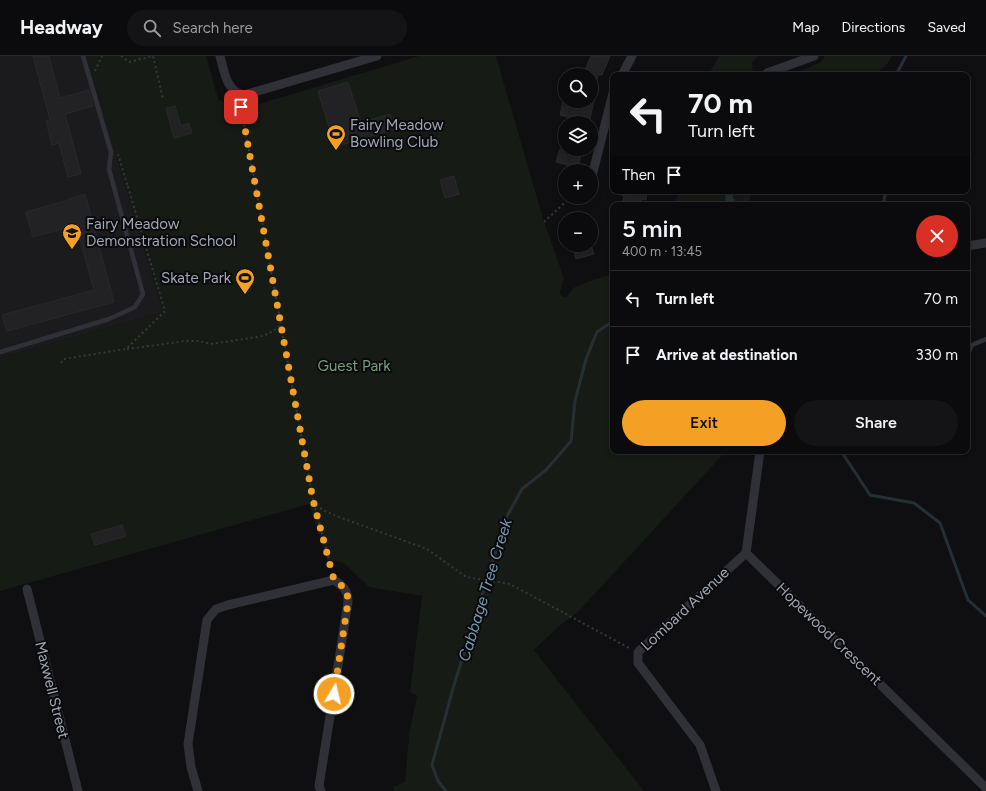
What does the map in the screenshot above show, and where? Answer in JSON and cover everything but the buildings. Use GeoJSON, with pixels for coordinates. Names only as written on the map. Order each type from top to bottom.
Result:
{"type":"FeatureCollection","features":[{"type":"Feature","properties":{"kind":"street"},"geometry":{"type":"LineString","coordinates":[[220,56],[230,88],[239,94],[244,95],[377,56]]}},
{"type":"Feature","properties":{"kind":"street"},"geometry":{"type":"LineString","coordinates":[[624,72],[632,56]]}},
{"type":"Feature","properties":{"kind":"street"},"geometry":{"type":"LineString","coordinates":[[770,72],[814,56]]}},
{"type":"Feature","properties":{"kind":"street"},"geometry":{"type":"LineString","coordinates":[[595,164],[610,105]]}},
{"type":"Feature","properties":{"kind":"street"},"geometry":{"type":"LineString","coordinates":[[970,246],[986,243]]}},
{"type":"Feature","properties":{"kind":"street"},"geometry":{"type":"LineString","coordinates":[[746,553],[760,454]]}},
{"type":"Feature","properties":{"kind":"street","name":"Lombard Avenue"},"geometry":{"type":"LineString","coordinates":[[716,791],[700,745],[638,663],[638,652],[746,553]]}},
{"type":"Feature","properties":{"kind":"street","name":"Hopewood Crescent"},"geometry":{"type":"LineString","coordinates":[[746,553],[986,788]]}},
{"type":"Feature","properties":{"kind":"street"},"geometry":{"type":"LineString","coordinates":[[198,791],[191,767],[188,744],[207,620],[216,609],[228,605],[334,580],[343,586],[348,593],[348,602],[319,786],[321,791]]}},
{"type":"Feature","properties":{"kind":"street","name":"Maxwell Street"},"geometry":{"type":"LineString","coordinates":[[27,589],[78,791]]}},
{"type":"Feature","properties":{"kind":"lane"},"geometry":{"type":"LineString","coordinates":[[0,352],[109,319],[135,307],[143,294],[109,169],[111,152],[83,56]]}},
{"type":"Feature","properties":{"kind":"lane"},"geometry":{"type":"LineString","coordinates":[[970,349],[972,345],[986,339]]}},
{"type":"Feature","properties":{"kind":"path"},"geometry":{"type":"LineString","coordinates":[[121,56],[130,62],[152,56],[163,99]]}},
{"type":"Feature","properties":{"kind":"path"},"geometry":{"type":"LineString","coordinates":[[246,104],[246,106],[241,107],[313,500],[334,580]]}},
{"type":"Feature","properties":{"kind":"path"},"geometry":{"type":"LineString","coordinates":[[126,188],[128,187],[165,311],[126,349]]}},
{"type":"Feature","properties":{"kind":"path"},"geometry":{"type":"LineString","coordinates":[[544,222],[563,204]]}},
{"type":"Feature","properties":{"kind":"path"},"geometry":{"type":"LineString","coordinates":[[61,363],[64,359],[126,349],[186,341],[199,341],[211,344],[263,336],[281,325]]}},
{"type":"Feature","properties":{"kind":"path"},"geometry":{"type":"LineString","coordinates":[[315,504],[323,510],[340,517],[428,549],[466,577],[510,584],[638,652]]}},
{"type":"Feature","properties":{"kind":"shaded area","name":"Fairy Meadow Demonstration School"},"geometry":{"type":"Polygon","coordinates":[[[0,56],[87,56],[163,312],[0,358],[0,56]]]}},
{"type":"Feature","properties":{"kind":"shaded area"},"geometry":{"type":"Polygon","coordinates":[[[725,194],[733,194],[735,202],[726,202],[725,194]]]}},
{"type":"Feature","properties":{"kind":"green space","name":"Guest Park"},"geometry":{"type":"Polygon","coordinates":[[[87,56],[206,56],[218,99],[234,106],[252,106],[419,56],[496,56],[544,222],[564,278],[560,292],[561,295],[563,297],[567,297],[573,288],[610,275],[610,454],[723,454],[579,611],[558,627],[534,650],[644,791],[394,791],[393,787],[405,782],[409,735],[417,696],[410,692],[422,596],[369,587],[344,563],[327,560],[309,504],[0,591],[0,358],[163,312],[87,56]]]}},
{"type":"Feature","properties":{"kind":"green space"},"geometry":{"type":"Polygon","coordinates":[[[719,56],[758,56],[752,63],[753,72],[710,72],[719,56]]]}},
{"type":"Feature","properties":{"kind":"green space"},"geometry":{"type":"Polygon","coordinates":[[[825,56],[892,56],[888,63],[878,72],[799,72],[821,62],[825,56]]]}},
{"type":"Feature","properties":{"kind":"green space"},"geometry":{"type":"Polygon","coordinates":[[[678,194],[751,194],[749,202],[675,202],[678,194]]]}},
{"type":"Feature","properties":{"kind":"waterway","name":"Cabbage Tree Creek"},"geometry":{"type":"LineString","coordinates":[[898,72],[906,56]]}},
{"type":"Feature","properties":{"kind":"waterway"},"geometry":{"type":"LineString","coordinates":[[884,202],[885,194]]}},
{"type":"Feature","properties":{"kind":"waterway","name":"Cabbage Tree Creek"},"geometry":{"type":"LineString","coordinates":[[446,791],[438,781],[432,765],[454,685],[506,518],[522,489],[546,470],[571,441],[575,401],[586,359],[597,332],[610,323]]}},
{"type":"Feature","properties":{"kind":"waterway"},"geometry":{"type":"LineString","coordinates":[[843,454],[870,495],[914,503],[940,523],[968,600],[986,616]]}},
{"type":"Feature","properties":{"kind":"place","name":"Fairy Meadow Bowling Club"},"geometry":{"type":"Point","coordinates":[336,151]}},
{"type":"Feature","properties":{"kind":"place","name":"Fairy Meadow Demonstration School"},"geometry":{"type":"Point","coordinates":[72,250]}},
{"type":"Feature","properties":{"kind":"place","name":"Skate Park"},"geometry":{"type":"Point","coordinates":[245,295]}},
{"type":"Feature","properties":{"kind":"route"},"geometry":{"type":"LineString","coordinates":[[241,107],[313,500],[334,580],[343,586],[348,593],[348,602],[334,694]]}}]}
